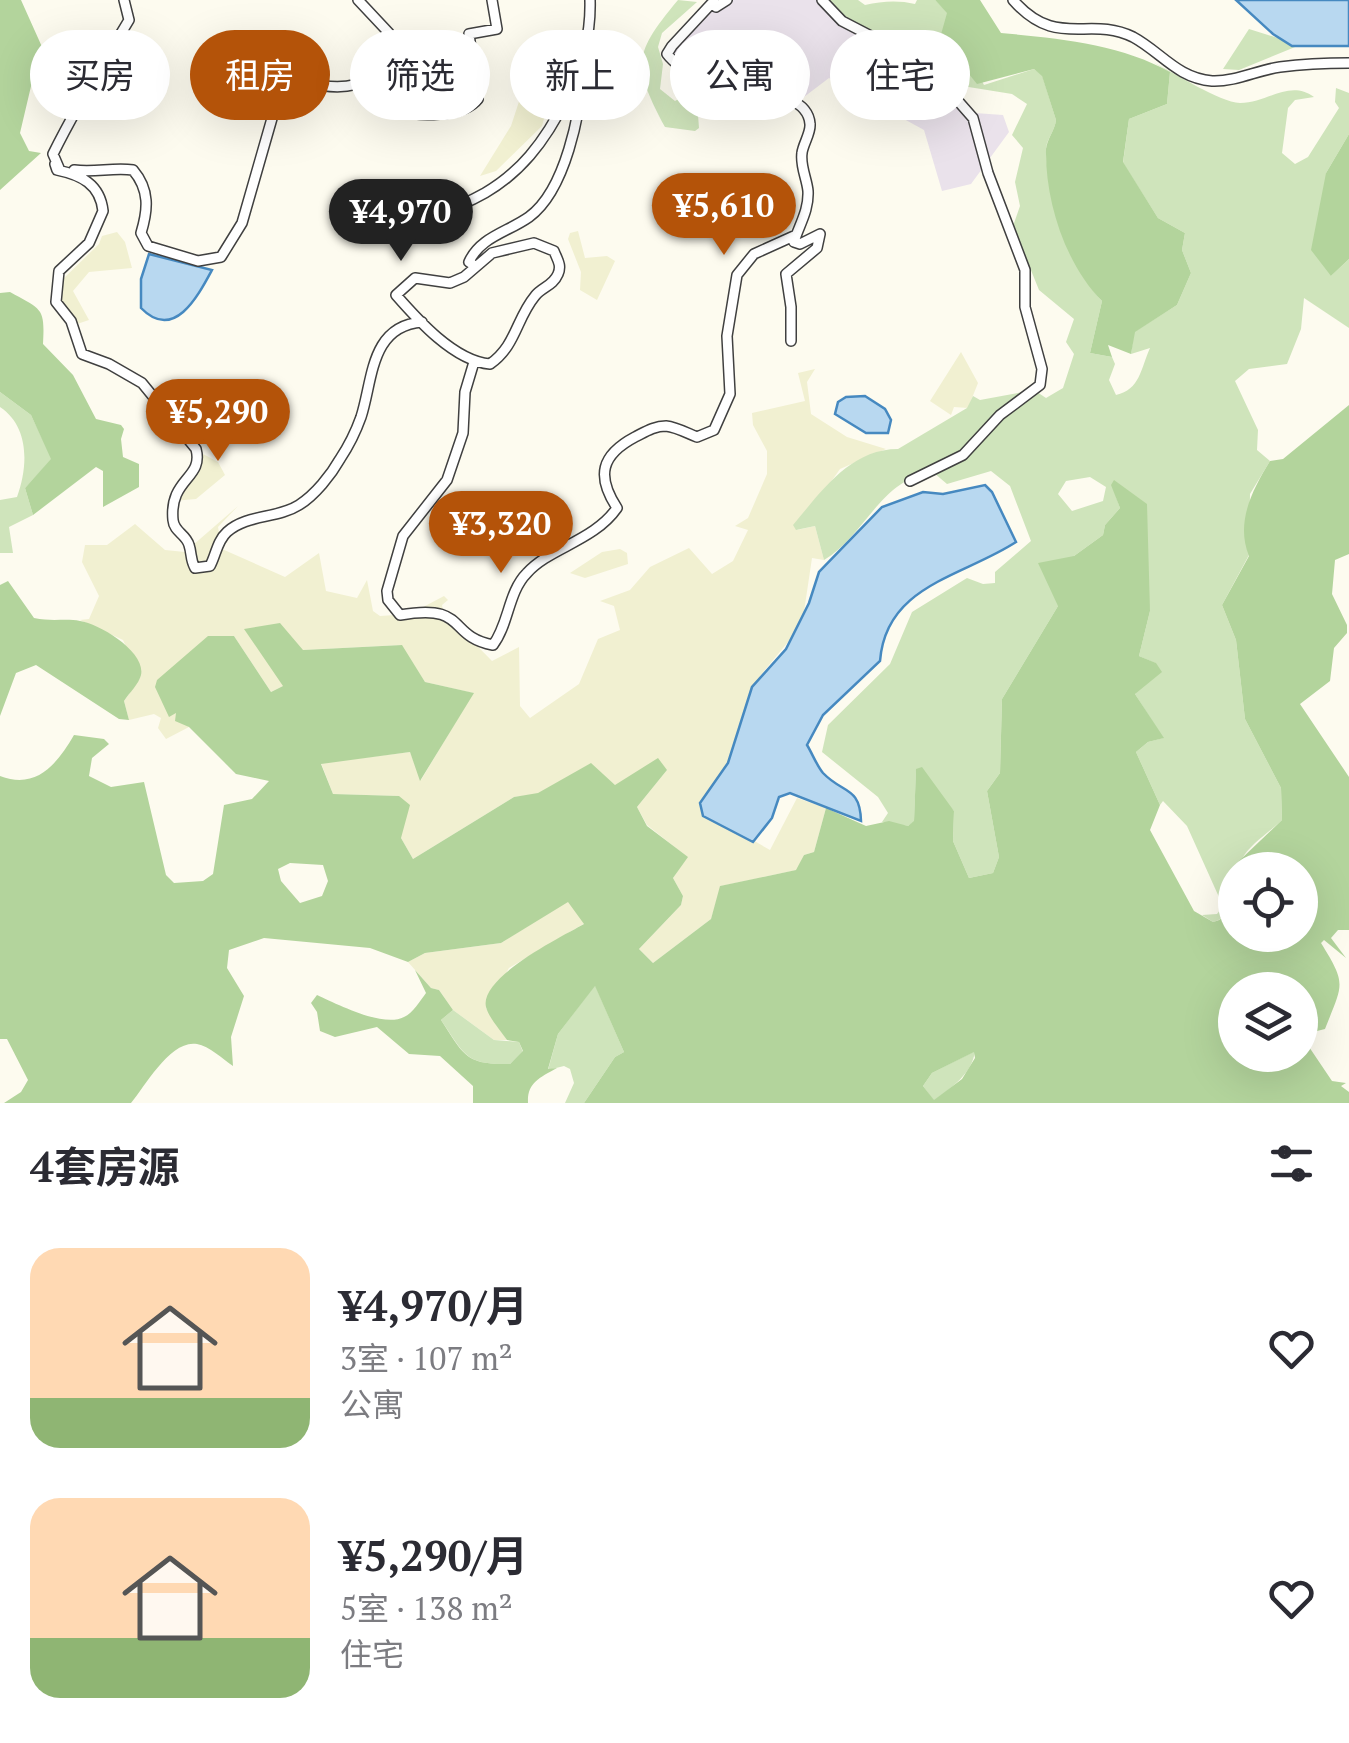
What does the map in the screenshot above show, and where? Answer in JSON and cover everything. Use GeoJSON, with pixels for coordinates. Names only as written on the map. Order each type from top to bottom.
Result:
{"type":"FeatureCollection","features":[{"type":"Feature","properties":{"kind":"street"},"geometry":{"type":"LineString","coordinates":[[124,0],[129,20],[89,80],[88,93],[53,154],[57,170],[80,176],[94,188],[103,211],[88,243],[59,271],[56,302],[71,320],[82,354],[142,383],[196,450],[196,470],[174,494],[172,521],[190,544],[195,568],[210,566],[219,542],[230,530],[249,520],[298,506],[324,480],[341,458],[360,420],[367,380],[382,348],[407,324],[422,322]]}},
{"type":"Feature","properties":{"kind":"street"},"geometry":{"type":"LineString","coordinates":[[358,0],[386,30]]}},
{"type":"Feature","properties":{"kind":"street"},"geometry":{"type":"LineString","coordinates":[[490,30],[496,29],[492,0]]}},
{"type":"Feature","properties":{"kind":"street"},"geometry":{"type":"LineString","coordinates":[[587,30],[590,0]]}},
{"type":"Feature","properties":{"kind":"street"},"geometry":{"type":"LineString","coordinates":[[727,0],[716,7],[712,2],[667,54],[673,62],[706,80],[788,95],[804,108],[810,125],[801,159],[808,192],[804,219],[794,242],[800,244],[820,234],[817,248],[786,274],[792,306],[791,341]]}},
{"type":"Feature","properties":{"kind":"street"},"geometry":{"type":"LineString","coordinates":[[822,0],[842,21],[894,48],[913,70],[944,85],[973,118],[988,174],[1025,270],[1025,307],[1042,369],[1040,385],[1000,415],[963,455],[910,481]]}},
{"type":"Feature","properties":{"kind":"street"},"geometry":{"type":"LineString","coordinates":[[1013,0],[1036,21],[1065,32],[1107,31],[1132,37],[1175,69],[1203,80],[1220,81],[1278,67],[1349,63]]}},
{"type":"Feature","properties":{"kind":"street"},"geometry":{"type":"LineString","coordinates":[[54,164],[95,174],[113,169],[133,170],[146,195],[148,212],[142,234],[145,243],[184,257],[212,261],[227,252],[242,223],[281,82],[289,76],[306,83],[344,88],[350,85]]}},
{"type":"Feature","properties":{"kind":"street"},"geometry":{"type":"LineString","coordinates":[[362,228],[448,210],[488,192],[528,163],[555,120]]}},
{"type":"Feature","properties":{"kind":"street"},"geometry":{"type":"LineString","coordinates":[[474,266],[469,262],[474,252],[499,232],[526,220],[555,191],[575,120]]}},
{"type":"Feature","properties":{"kind":"street"},"geometry":{"type":"LineString","coordinates":[[474,362],[465,392],[463,434],[447,480],[403,536],[387,591],[388,600],[400,615],[428,610],[445,614],[474,639],[493,646],[523,576],[537,562],[578,542],[617,508],[607,492],[602,472],[610,454],[652,428],[671,427],[697,436],[714,430],[730,394],[726,336],[737,275],[754,254],[796,234]]}},
{"type":"Feature","properties":{"kind":"street"},"geometry":{"type":"LineString","coordinates":[[534,243],[554,251],[560,266],[552,285],[536,295],[502,356],[490,364],[474,362],[405,309],[396,294],[415,278],[450,283],[464,278],[474,266],[492,253],[534,243]]}},
{"type":"Feature","properties":{"kind":"shaded area"},"geometry":{"type":"Polygon","coordinates":[[[712,0],[822,0],[855,30],[830,30],[830,79],[810,92],[810,30],[683,30],[712,0]]]}},
{"type":"Feature","properties":{"kind":"shaded area"},"geometry":{"type":"Polygon","coordinates":[[[970,110],[1003,115],[1009,132],[971,184],[942,191],[924,130],[906,120],[970,120],[970,110]]]}},
{"type":"Feature","properties":{"kind":"green space"},"geometry":{"type":"Polygon","coordinates":[[[0,0],[21,0],[34,30],[30,30],[30,90],[20,133],[29,151],[41,153],[0,190],[0,0]]]}},
{"type":"Feature","properties":{"kind":"green space"},"geometry":{"type":"Polygon","coordinates":[[[678,0],[697,2],[662,33],[658,47],[663,64],[660,89],[670,97],[670,120],[698,120],[695,131],[665,127],[650,95],[652,34],[678,0]]]}},
{"type":"Feature","properties":{"kind":"green space"},"geometry":{"type":"Polygon","coordinates":[[[820,0],[858,0],[865,5],[935,0],[956,30],[860,30],[820,0]]]}},
{"type":"Feature","properties":{"kind":"green space"},"geometry":{"type":"Polygon","coordinates":[[[935,0],[980,0],[1001,33],[1109,49],[1170,72],[1167,104],[1129,119],[1123,162],[1158,218],[1185,233],[1182,250],[1191,273],[1177,305],[1135,332],[1131,354],[1108,345],[1112,357],[1090,353],[1102,301],[1078,269],[1054,210],[1046,149],[1056,120],[1042,76],[1034,69],[977,84],[970,75],[970,30],[942,30],[947,13],[935,0]]]}},
{"type":"Feature","properties":{"kind":"green space"},"geometry":{"type":"Polygon","coordinates":[[[1249,29],[1300,45],[1239,70],[1223,69],[1249,29]]]}},
{"type":"Feature","properties":{"kind":"green space"},"geometry":{"type":"Polygon","coordinates":[[[970,57],[984,85],[1034,69],[1042,75],[1056,120],[1046,148],[1050,186],[1071,251],[1102,301],[1090,353],[1112,357],[1115,364],[1109,380],[1116,395],[1135,383],[1150,348],[1131,354],[1134,332],[1177,305],[1191,273],[1182,250],[1185,233],[1158,218],[1123,163],[1129,119],[1167,104],[1170,72],[1154,63],[1209,93],[1240,103],[1296,90],[1314,97],[1295,100],[1288,108],[1282,153],[1295,164],[1308,157],[1339,108],[1335,102],[1336,88],[1349,93],[1349,134],[1326,173],[1331,276],[1349,259],[1349,328],[1304,298],[1301,329],[1287,364],[1249,369],[1235,381],[1258,430],[1257,450],[1270,461],[1250,494],[1249,555],[1222,605],[1236,640],[1245,719],[1281,788],[1282,820],[1247,852],[1218,852],[1218,895],[1187,826],[1163,801],[1160,805],[1136,752],[1148,742],[1163,738],[1135,694],[1155,663],[1139,656],[1150,611],[1126,491],[1112,485],[1120,508],[1105,525],[1103,535],[1074,556],[1058,606],[1002,699],[1000,773],[987,791],[999,857],[993,873],[969,878],[953,841],[954,811],[916,770],[914,822],[908,826],[882,822],[888,813],[878,797],[822,752],[828,725],[890,664],[912,612],[967,578],[983,584],[995,583],[995,572],[1031,541],[1010,486],[991,471],[947,484],[934,473],[916,476],[887,495],[851,537],[824,560],[815,526],[796,530],[793,525],[851,464],[865,456],[898,449],[967,408],[973,396],[980,400],[1034,390],[1046,398],[1063,388],[1074,354],[1066,342],[1074,319],[1039,290],[1013,226],[1020,206],[1015,182],[1023,148],[1012,135],[1027,104],[1012,94],[970,87],[970,57]],[[1090,477],[1066,481],[1058,494],[1072,511],[1103,501],[1106,487],[1090,477]]]}},
{"type":"Feature","properties":{"kind":"green space"},"geometry":{"type":"Polygon","coordinates":[[[513,120],[544,120],[496,171],[480,176],[513,120]]]}},
{"type":"Feature","properties":{"kind":"green space"},"geometry":{"type":"Polygon","coordinates":[[[1349,134],[1349,259],[1331,276],[1311,250],[1326,173],[1349,134]]]}},
{"type":"Feature","properties":{"kind":"green space"},"geometry":{"type":"Polygon","coordinates":[[[578,231],[585,258],[607,256],[615,261],[597,300],[580,290],[581,272],[568,239],[570,233],[578,231]]]}},
{"type":"Feature","properties":{"kind":"green space"},"geometry":{"type":"Polygon","coordinates":[[[117,232],[125,242],[132,268],[89,272],[73,291],[89,320],[77,324],[59,304],[60,282],[99,244],[102,236],[117,232]]]}},
{"type":"Feature","properties":{"kind":"green space"},"geometry":{"type":"Polygon","coordinates":[[[10,292],[39,311],[43,344],[73,375],[96,419],[124,429],[123,457],[139,464],[139,487],[103,507],[103,471],[96,467],[33,515],[25,488],[51,459],[31,415],[0,392],[0,293],[10,292]]]}},
{"type":"Feature","properties":{"kind":"green space"},"geometry":{"type":"Polygon","coordinates":[[[961,352],[978,383],[968,408],[954,407],[951,415],[930,401],[961,352]]]}},
{"type":"Feature","properties":{"kind":"green space"},"geometry":{"type":"Polygon","coordinates":[[[815,369],[807,382],[811,414],[847,437],[886,449],[840,469],[797,530],[815,526],[824,560],[812,558],[802,625],[760,676],[749,739],[711,810],[716,823],[725,824],[770,850],[797,798],[826,808],[814,852],[804,855],[797,870],[721,886],[711,919],[653,963],[639,949],[681,905],[683,896],[673,878],[687,857],[647,825],[637,807],[667,770],[615,785],[590,764],[538,794],[514,797],[413,859],[401,838],[399,796],[333,794],[321,763],[410,752],[421,780],[473,693],[425,682],[401,645],[303,650],[283,686],[271,692],[234,636],[177,712],[189,727],[166,739],[158,728],[161,718],[154,714],[129,720],[124,701],[140,678],[123,640],[80,620],[89,619],[99,596],[82,562],[85,545],[107,545],[135,524],[165,550],[185,552],[238,506],[218,527],[222,549],[285,577],[319,553],[326,591],[357,598],[367,580],[373,611],[380,616],[410,614],[444,596],[448,600],[442,605],[443,611],[492,661],[519,647],[520,706],[530,718],[579,684],[598,639],[620,630],[614,606],[600,601],[630,590],[650,567],[689,548],[712,574],[733,561],[748,530],[735,526],[748,518],[767,474],[767,451],[753,425],[752,413],[805,401],[798,373],[815,369]]]}},
{"type":"Feature","properties":{"kind":"green space"},"geometry":{"type":"Polygon","coordinates":[[[0,392],[31,415],[52,459],[25,488],[33,515],[9,527],[13,553],[0,553],[0,500],[17,497],[24,448],[17,425],[0,407],[0,392]]]}},
{"type":"Feature","properties":{"kind":"green space"},"geometry":{"type":"Polygon","coordinates":[[[1349,405],[1349,554],[1335,560],[1332,594],[1347,633],[1334,648],[1330,681],[1300,704],[1349,777],[1349,930],[1338,930],[1331,938],[1346,958],[1324,940],[1321,943],[1340,984],[1325,1029],[1318,1031],[1318,972],[1218,972],[1218,1072],[1318,1072],[1318,1060],[1332,1081],[1346,1083],[1341,1086],[1349,1092],[1349,1103],[584,1103],[615,1057],[624,1052],[595,986],[558,1034],[548,1069],[557,1068],[532,1086],[528,1103],[473,1103],[473,1086],[440,1056],[409,1054],[377,1027],[335,1037],[320,1031],[311,1003],[317,995],[373,1017],[395,1020],[407,1015],[426,993],[415,970],[431,988],[439,990],[453,1010],[441,1020],[467,1056],[510,1064],[523,1051],[519,1042],[507,1040],[492,1020],[486,1007],[487,995],[495,983],[524,959],[584,924],[568,902],[501,943],[425,953],[408,962],[370,948],[264,938],[229,950],[227,968],[244,996],[231,1037],[233,1066],[206,1047],[187,1044],[168,1056],[131,1103],[4,1103],[21,1092],[28,1080],[7,1039],[0,1039],[0,776],[25,780],[35,777],[53,764],[74,735],[104,739],[109,744],[92,758],[89,776],[111,787],[144,782],[166,875],[174,883],[203,881],[213,874],[224,805],[252,799],[269,781],[236,774],[189,727],[175,721],[176,713],[169,717],[155,687],[157,680],[208,636],[234,636],[271,692],[283,686],[244,629],[280,623],[303,650],[402,645],[425,682],[474,693],[420,781],[410,752],[321,764],[333,794],[399,796],[410,805],[401,838],[413,859],[514,797],[538,793],[591,763],[615,785],[658,758],[667,770],[637,807],[647,826],[688,857],[673,878],[683,896],[681,905],[639,949],[653,963],[711,919],[720,886],[796,870],[804,855],[814,852],[826,808],[866,826],[889,821],[908,826],[914,821],[916,769],[922,767],[954,811],[953,841],[969,878],[993,873],[999,857],[987,791],[1000,773],[1002,699],[1058,606],[1038,563],[1074,556],[1103,535],[1105,525],[1120,508],[1111,485],[1114,480],[1147,504],[1150,611],[1139,656],[1156,663],[1162,672],[1135,694],[1164,738],[1148,742],[1136,752],[1160,805],[1150,830],[1194,911],[1213,922],[1218,920],[1218,952],[1318,952],[1318,852],[1248,852],[1282,820],[1281,788],[1245,719],[1236,640],[1222,605],[1249,556],[1245,518],[1252,494],[1270,461],[1283,459],[1349,405]],[[290,863],[278,869],[281,881],[300,903],[322,896],[328,881],[323,865],[290,863]],[[974,1052],[932,1073],[923,1086],[934,1100],[962,1079],[975,1058],[974,1052]]]}},
{"type":"Feature","properties":{"kind":"green space"},"geometry":{"type":"Polygon","coordinates":[[[203,454],[218,462],[225,475],[196,499],[173,501],[173,496],[201,469],[203,454]]]}},
{"type":"Feature","properties":{"kind":"green space"},"geometry":{"type":"Polygon","coordinates":[[[620,549],[627,553],[628,564],[585,578],[570,573],[602,552],[620,549]]]}},
{"type":"Feature","properties":{"kind":"green space"},"geometry":{"type":"Polygon","coordinates":[[[8,581],[34,618],[89,623],[109,633],[136,657],[141,675],[124,701],[129,720],[119,719],[36,665],[16,673],[0,716],[0,585],[8,581]]]}},
{"type":"Feature","properties":{"kind":"green space"},"geometry":{"type":"Polygon","coordinates":[[[568,901],[585,923],[509,968],[486,1008],[507,1040],[494,1040],[453,1010],[439,990],[431,988],[408,962],[425,953],[501,943],[568,901]]]}},
{"type":"Feature","properties":{"kind":"green space"},"geometry":{"type":"Polygon","coordinates":[[[1217,914],[1218,920],[1213,922],[1202,915],[1217,914]]]}},
{"type":"Feature","properties":{"kind":"green space"},"geometry":{"type":"Polygon","coordinates":[[[595,985],[624,1052],[615,1057],[584,1103],[565,1103],[574,1083],[570,1069],[564,1066],[548,1070],[558,1034],[595,985]]]}},
{"type":"Feature","properties":{"kind":"green space"},"geometry":{"type":"Polygon","coordinates":[[[453,1010],[494,1040],[519,1042],[523,1052],[510,1064],[468,1056],[441,1020],[453,1010]]]}},
{"type":"Feature","properties":{"kind":"green space"},"geometry":{"type":"Polygon","coordinates":[[[975,1051],[965,1073],[934,1101],[923,1086],[932,1073],[975,1051]]]}},
{"type":"Feature","properties":{"kind":"water"},"geometry":{"type":"Polygon","coordinates":[[[1236,0],[1349,0],[1349,46],[1292,46],[1236,0]]]}},
{"type":"Feature","properties":{"kind":"water"},"geometry":{"type":"Polygon","coordinates":[[[149,254],[212,270],[200,292],[174,318],[153,317],[141,308],[141,279],[149,254]]]}},
{"type":"Feature","properties":{"kind":"water"},"geometry":{"type":"Polygon","coordinates":[[[865,396],[885,409],[891,420],[888,433],[866,433],[835,414],[838,402],[846,397],[865,396]]]}},
{"type":"Feature","properties":{"kind":"water"},"geometry":{"type":"Polygon","coordinates":[[[985,485],[1016,542],[911,599],[896,615],[885,636],[880,661],[823,715],[807,745],[823,773],[854,796],[861,821],[790,793],[779,797],[772,818],[753,842],[703,816],[700,803],[728,763],[752,687],[786,649],[809,603],[819,572],[882,507],[923,492],[943,494],[985,485]]]}}]}
